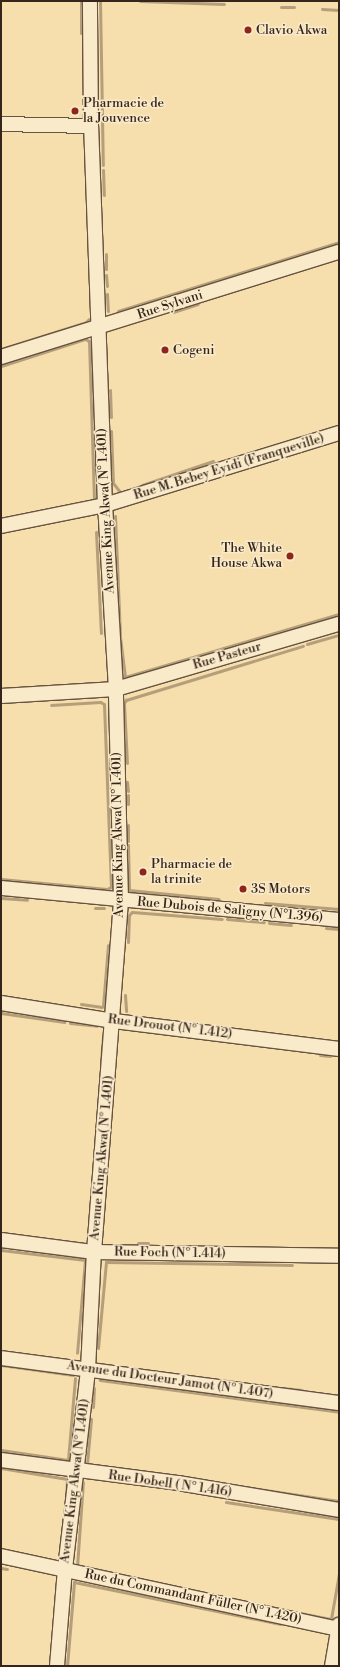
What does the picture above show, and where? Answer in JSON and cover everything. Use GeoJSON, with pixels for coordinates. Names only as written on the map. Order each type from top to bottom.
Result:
{"type":"FeatureCollection","features":[{"type":"Feature","properties":{"kind":"street","name":"Avenue King Akwa( N° 1.401)"},"geometry":{"type":"LineString","coordinates":[[57,1666],[65,1569],[88,1369],[94,1252],[114,1021],[121,900],[116,689],[105,505],[91,126],[90,1]]}},
{"type":"Feature","properties":{"kind":"street"},"geometry":{"type":"LineString","coordinates":[[1,124],[91,126]]}},
{"type":"Feature","properties":{"kind":"street","name":"Rue Sylvani"},"geometry":{"type":"LineString","coordinates":[[1,356],[98,328],[339,252]]}},
{"type":"Feature","properties":{"kind":"street","name":"Rue M. Bebey Eyidi (Franqueville)"},"geometry":{"type":"LineString","coordinates":[[1,526],[105,505],[339,433]]}},
{"type":"Feature","properties":{"kind":"street","name":"Rue Pasteur"},"geometry":{"type":"LineString","coordinates":[[1,696],[116,689],[339,624]]}},
{"type":"Feature","properties":{"kind":"street","name":"Rue Dubois de Saligny (N°1.396)"},"geometry":{"type":"LineString","coordinates":[[1,888],[339,920]]}},
{"type":"Feature","properties":{"kind":"street","name":"Rue Drouot (N° 1.412)"},"geometry":{"type":"LineString","coordinates":[[1,1003],[114,1021],[339,1049]]}},
{"type":"Feature","properties":{"kind":"street","name":"Rue Foch (N° 1.414)"},"geometry":{"type":"LineString","coordinates":[[1,1240],[94,1252],[339,1256]]}},
{"type":"Feature","properties":{"kind":"street","name":"Avenue du Docteur Jamot (N° 1.407)"},"geometry":{"type":"LineString","coordinates":[[1,1358],[339,1403]]}},
{"type":"Feature","properties":{"kind":"street","name":"Rue Dobell ( N° 1.416)"},"geometry":{"type":"LineString","coordinates":[[1,1460],[178,1483],[339,1510]]}},
{"type":"Feature","properties":{"kind":"street","name":"Rue du Commandant Füller (N° 1.420)"},"geometry":{"type":"LineString","coordinates":[[1,1556],[339,1628]]}},
{"type":"Feature","properties":{"kind":"street"},"geometry":{"type":"LineString","coordinates":[[332,1666],[339,1628]]}},
{"type":"Feature","properties":{"kind":"waterway"},"geometry":{"type":"LineString","coordinates":[[81,1],[81,33]]}},
{"type":"Feature","properties":{"kind":"waterway"},"geometry":{"type":"LineString","coordinates":[[100,1],[103,165]]}},
{"type":"Feature","properties":{"kind":"waterway"},"geometry":{"type":"LineString","coordinates":[[140,1],[224,4]]}},
{"type":"Feature","properties":{"kind":"waterway"},"geometry":{"type":"LineString","coordinates":[[281,7],[294,7]]}},
{"type":"Feature","properties":{"kind":"waterway"},"geometry":{"type":"LineString","coordinates":[[322,9],[339,10]]}},
{"type":"Feature","properties":{"kind":"waterway"},"geometry":{"type":"LineString","coordinates":[[103,170],[104,195]]}},
{"type":"Feature","properties":{"kind":"waterway"},"geometry":{"type":"LineString","coordinates":[[118,311],[339,242]]}},
{"type":"Feature","properties":{"kind":"waterway"},"geometry":{"type":"LineString","coordinates":[[106,254],[106,269]]}},
{"type":"Feature","properties":{"kind":"waterway"},"geometry":{"type":"LineString","coordinates":[[106,275],[107,286]]}},
{"type":"Feature","properties":{"kind":"waterway"},"geometry":{"type":"LineString","coordinates":[[107,294],[108,311]]}},
{"type":"Feature","properties":{"kind":"waterway"},"geometry":{"type":"LineString","coordinates":[[173,312],[198,304]]}},
{"type":"Feature","properties":{"kind":"waterway"},"geometry":{"type":"LineString","coordinates":[[1,349],[86,322],[89,319]]}},
{"type":"Feature","properties":{"kind":"waterway"},"geometry":{"type":"LineString","coordinates":[[1,366],[85,339],[89,341],[94,501]]}},
{"type":"Feature","properties":{"kind":"waterway"},"geometry":{"type":"LineString","coordinates":[[110,390],[111,417]]}},
{"type":"Feature","properties":{"kind":"waterway"},"geometry":{"type":"LineString","coordinates":[[111,431],[113,483],[120,492]]}},
{"type":"Feature","properties":{"kind":"waterway"},"geometry":{"type":"LineString","coordinates":[[142,485],[213,461]]}},
{"type":"Feature","properties":{"kind":"waterway"},"geometry":{"type":"LineString","coordinates":[[115,516],[120,637],[125,677],[339,614]]}},
{"type":"Feature","properties":{"kind":"waterway"},"geometry":{"type":"LineString","coordinates":[[96,532],[101,633]]}},
{"type":"Feature","properties":{"kind":"waterway"},"geometry":{"type":"LineString","coordinates":[[307,644],[339,635]]}},
{"type":"Feature","properties":{"kind":"waterway"},"geometry":{"type":"LineString","coordinates":[[127,763],[124,703],[126,700],[303,646]]}},
{"type":"Feature","properties":{"kind":"waterway"},"geometry":{"type":"LineString","coordinates":[[1,879],[107,889],[111,887],[104,704],[100,702],[51,705]]}},
{"type":"Feature","properties":{"kind":"waterway"},"geometry":{"type":"LineString","coordinates":[[127,782],[128,791]]}},
{"type":"Feature","properties":{"kind":"waterway"},"geometry":{"type":"LineString","coordinates":[[128,795],[128,804]]}},
{"type":"Feature","properties":{"kind":"waterway"},"geometry":{"type":"LineString","coordinates":[[128,825],[128,841]]}},
{"type":"Feature","properties":{"kind":"waterway"},"geometry":{"type":"LineString","coordinates":[[128,845],[129,890],[219,899]]}},
{"type":"Feature","properties":{"kind":"waterway"},"geometry":{"type":"LineString","coordinates":[[1,898],[27,900]]}},
{"type":"Feature","properties":{"kind":"waterway"},"geometry":{"type":"LineString","coordinates":[[265,903],[339,909]]}},
{"type":"Feature","properties":{"kind":"waterway"},"geometry":{"type":"LineString","coordinates":[[95,908],[104,908]]}},
{"type":"Feature","properties":{"kind":"waterway"},"geometry":{"type":"LineString","coordinates":[[128,942],[129,915],[132,912],[222,919]]}},
{"type":"Feature","properties":{"kind":"waterway"},"geometry":{"type":"LineString","coordinates":[[227,919],[264,922]]}},
{"type":"Feature","properties":{"kind":"waterway"},"geometry":{"type":"LineString","coordinates":[[269,923],[291,925]]}},
{"type":"Feature","properties":{"kind":"waterway"},"geometry":{"type":"LineString","coordinates":[[326,928],[339,929]]}},
{"type":"Feature","properties":{"kind":"waterway"},"geometry":{"type":"LineString","coordinates":[[103,1006],[108,945]]}},
{"type":"Feature","properties":{"kind":"waterway"},"geometry":{"type":"LineString","coordinates":[[125,995],[126,1011]]}},
{"type":"Feature","properties":{"kind":"waterway"},"geometry":{"type":"LineString","coordinates":[[81,1004],[102,1007]]}},
{"type":"Feature","properties":{"kind":"waterway"},"geometry":{"type":"LineString","coordinates":[[1,1013],[64,1022]]}},
{"type":"Feature","properties":{"kind":"waterway"},"geometry":{"type":"LineString","coordinates":[[70,1023],[97,1026]]}},
{"type":"Feature","properties":{"kind":"waterway"},"geometry":{"type":"LineString","coordinates":[[101,1060],[103,1038]]}},
{"type":"Feature","properties":{"kind":"waterway"},"geometry":{"type":"LineString","coordinates":[[320,1055],[330,1056]]}},
{"type":"Feature","properties":{"kind":"waterway"},"geometry":{"type":"LineString","coordinates":[[138,1243],[148,1243]]}},
{"type":"Feature","properties":{"kind":"waterway"},"geometry":{"type":"LineString","coordinates":[[1,1250],[85,1260],[77,1353]]}},
{"type":"Feature","properties":{"kind":"waterway"},"geometry":{"type":"LineString","coordinates":[[98,1348],[106,1262],[292,1265]]}},
{"type":"Feature","properties":{"kind":"waterway"},"geometry":{"type":"LineString","coordinates":[[1,1365],[73,1375]]}},
{"type":"Feature","properties":{"kind":"waterway"},"geometry":{"type":"LineString","coordinates":[[1,1450],[68,1460],[75,1378]]}},
{"type":"Feature","properties":{"kind":"waterway"},"geometry":{"type":"LineString","coordinates":[[100,1380],[339,1412]]}},
{"type":"Feature","properties":{"kind":"waterway"},"geometry":{"type":"LineString","coordinates":[[93,1407],[94,1388]]}},
{"type":"Feature","properties":{"kind":"waterway"},"geometry":{"type":"LineString","coordinates":[[283,1388],[302,1390]]}},
{"type":"Feature","properties":{"kind":"waterway"},"geometry":{"type":"LineString","coordinates":[[91,1419],[87,1464],[124,1469]]}},
{"type":"Feature","properties":{"kind":"waterway"},"geometry":{"type":"LineString","coordinates":[[1,1468],[67,1479],[66,1496]]}},
{"type":"Feature","properties":{"kind":"waterway"},"geometry":{"type":"LineString","coordinates":[[77,1567],[83,1482]]}},
{"type":"Feature","properties":{"kind":"waterway"},"geometry":{"type":"LineString","coordinates":[[245,1487],[339,1501]]}},
{"type":"Feature","properties":{"kind":"waterway"},"geometry":{"type":"LineString","coordinates":[[226,1502],[339,1519]]}},
{"type":"Feature","properties":{"kind":"waterway"},"geometry":{"type":"LineString","coordinates":[[1,1568],[7,1569]]}},
{"type":"Feature","properties":{"kind":"waterway"},"geometry":{"type":"LineString","coordinates":[[264,1606],[331,1619],[339,1573]]}},
{"type":"Feature","properties":{"kind":"waterway"},"geometry":{"type":"LineString","coordinates":[[67,1666],[74,1582],[281,1624]]}},
{"type":"Feature","properties":{"kind":"place","name":"Clavio Akwa"},"geometry":{"type":"Point","coordinates":[248,30]}},
{"type":"Feature","properties":{"kind":"place","name":"Pharmacie de la Jouvence"},"geometry":{"type":"Point","coordinates":[75,111]}},
{"type":"Feature","properties":{"kind":"place","name":"Cogeni"},"geometry":{"type":"Point","coordinates":[165,350]}},
{"type":"Feature","properties":{"kind":"place","name":"The White House Akwa"},"geometry":{"type":"Point","coordinates":[290,556]}},
{"type":"Feature","properties":{"kind":"place","name":"Pharmacie de la trinite"},"geometry":{"type":"Point","coordinates":[143,872]}},
{"type":"Feature","properties":{"kind":"place","name":"3S Motors"},"geometry":{"type":"Point","coordinates":[243,889]}}]}
